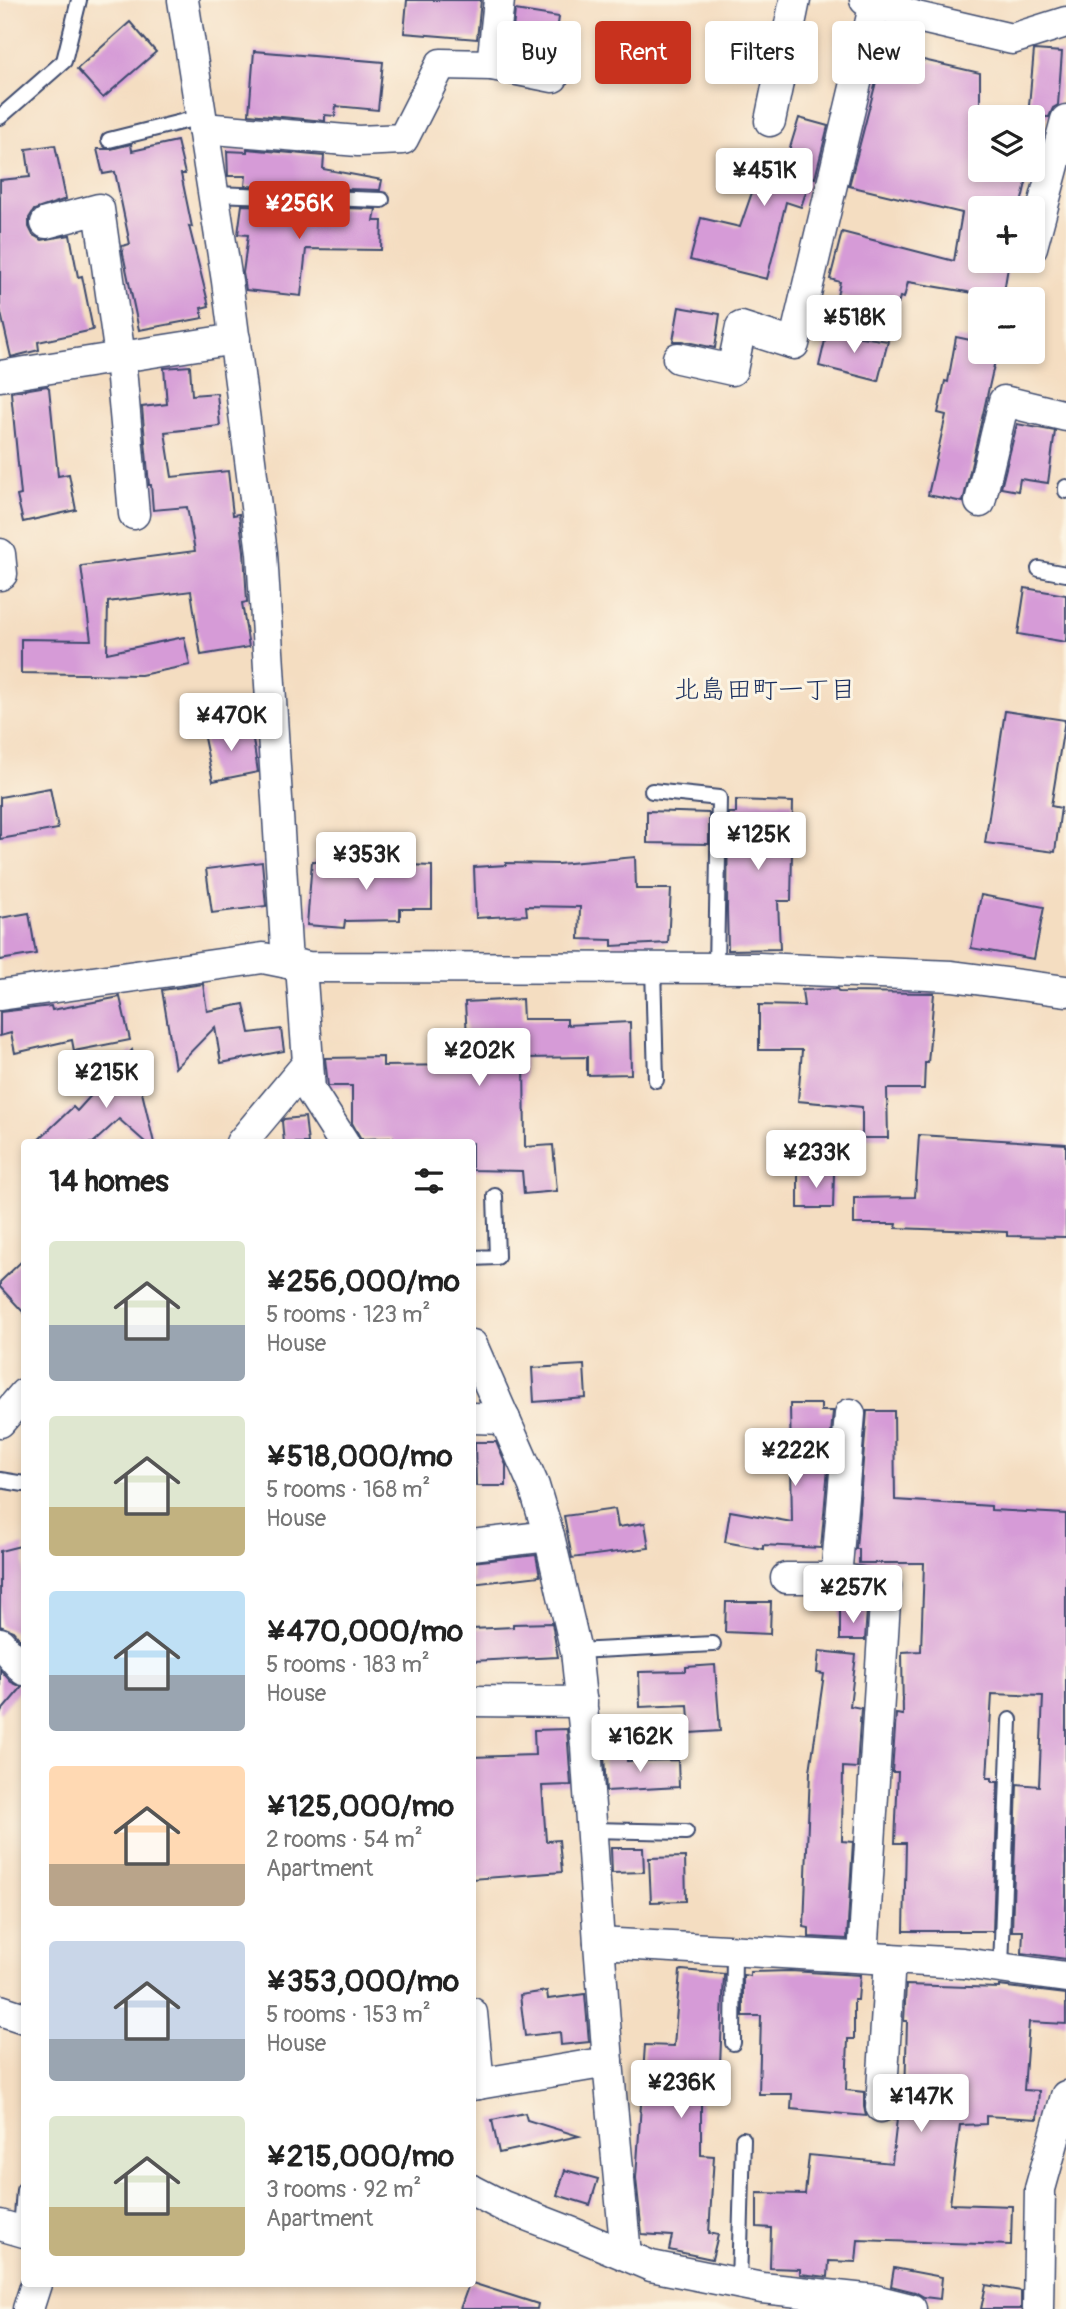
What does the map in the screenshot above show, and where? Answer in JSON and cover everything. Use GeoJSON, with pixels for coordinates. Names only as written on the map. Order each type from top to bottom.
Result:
{"type":"FeatureCollection","features":[{"type":"Feature","properties":{"kind":"street"},"geometry":{"type":"LineString","coordinates":[[183,0],[235,339],[262,553],[294,964],[310,1090],[341,1139]]}},
{"type":"Feature","properties":{"kind":"street"},"geometry":{"type":"LineString","coordinates":[[492,65],[499,0]]}},
{"type":"Feature","properties":{"kind":"street"},"geometry":{"type":"LineString","coordinates":[[770,121],[795,0]]}},
{"type":"Feature","properties":{"kind":"street"},"geometry":{"type":"LineString","coordinates":[[678,358],[732,370],[741,327],[794,344],[870,2],[917,17],[1012,39],[1066,22]]}},
{"type":"Feature","properties":{"kind":"street"},"geometry":{"type":"LineString","coordinates":[[202,122],[358,141],[404,139],[441,64],[497,66]]}},
{"type":"Feature","properties":{"kind":"street"},"geometry":{"type":"LineString","coordinates":[[1045,201],[1066,120]]}},
{"type":"Feature","properties":{"kind":"street"},"geometry":{"type":"LineString","coordinates":[[46,223],[100,197],[120,357],[134,514]]}},
{"type":"Feature","properties":{"kind":"street"},"geometry":{"type":"LineString","coordinates":[[0,376],[235,339]]}},
{"type":"Feature","properties":{"kind":"street"},"geometry":{"type":"LineString","coordinates":[[980,502],[1004,401],[1066,416]]}},
{"type":"Feature","properties":{"kind":"street"},"geometry":{"type":"LineString","coordinates":[[0,554],[0,575]]}},
{"type":"Feature","properties":{"kind":"street"},"geometry":{"type":"LineString","coordinates":[[0,995],[263,958],[294,964],[716,968],[952,976],[1066,991]]}},
{"type":"Feature","properties":{"kind":"street"},"geometry":{"type":"LineString","coordinates":[[243,1139],[308,1063]]}},
{"type":"Feature","properties":{"kind":"street"},"geometry":{"type":"LineString","coordinates":[[476,1354],[534,1486],[549,1536],[576,1651],[626,2255]]}},
{"type":"Feature","properties":{"kind":"street"},"geometry":{"type":"LineString","coordinates":[[0,1422],[21,1398]]}},
{"type":"Feature","properties":{"kind":"street"},"geometry":{"type":"LineString","coordinates":[[836,1578],[850,1414]]}},
{"type":"Feature","properties":{"kind":"street"},"geometry":{"type":"LineString","coordinates":[[476,1418],[505,1419]]}},
{"type":"Feature","properties":{"kind":"street"},"geometry":{"type":"LineString","coordinates":[[476,1545],[549,1536]]}},
{"type":"Feature","properties":{"kind":"street"},"geometry":{"type":"LineString","coordinates":[[786,1578],[836,1578],[886,1586],[876,1958],[881,2108]]}},
{"type":"Feature","properties":{"kind":"street"},"geometry":{"type":"LineString","coordinates":[[0,1643],[21,1667]]}},
{"type":"Feature","properties":{"kind":"street"},"geometry":{"type":"LineString","coordinates":[[476,1701],[582,1702]]}},
{"type":"Feature","properties":{"kind":"street"},"geometry":{"type":"LineString","coordinates":[[599,1943],[963,1963],[1066,1977]]}},
{"type":"Feature","properties":{"kind":"street"},"geometry":{"type":"LineString","coordinates":[[0,2010],[21,2017]]}},
{"type":"Feature","properties":{"kind":"street"},"geometry":{"type":"LineString","coordinates":[[476,2085],[608,2062]]}},
{"type":"Feature","properties":{"kind":"street"},"geometry":{"type":"LineString","coordinates":[[1038,2309],[1040,2189],[1066,2096]]}},
{"type":"Feature","properties":{"kind":"street"},"geometry":{"type":"LineString","coordinates":[[476,2192],[503,2206],[650,2266],[739,2284],[875,2300],[911,2309]]}},
{"type":"Feature","properties":{"kind":"street"},"geometry":{"type":"LineString","coordinates":[[28,2309],[35,2287]]}},
{"type":"Feature","properties":{"kind":"lane"},"geometry":{"type":"LineString","coordinates":[[0,117],[64,61],[79,0]]}},
{"type":"Feature","properties":{"kind":"lane"},"geometry":{"type":"LineString","coordinates":[[109,140],[202,122]]}},
{"type":"Feature","properties":{"kind":"lane"},"geometry":{"type":"LineString","coordinates":[[213,194],[382,200]]}},
{"type":"Feature","properties":{"kind":"lane"},"geometry":{"type":"LineString","coordinates":[[1039,569],[1066,574]]}},
{"type":"Feature","properties":{"kind":"lane"},"geometry":{"type":"LineString","coordinates":[[652,792],[719,798],[716,968]]}},
{"type":"Feature","properties":{"kind":"lane"},"geometry":{"type":"LineString","coordinates":[[653,967],[656,1080]]}},
{"type":"Feature","properties":{"kind":"lane"},"geometry":{"type":"LineString","coordinates":[[476,1258],[497,1257],[495,1196]]}},
{"type":"Feature","properties":{"kind":"lane"},"geometry":{"type":"LineString","coordinates":[[0,1480],[21,1484]]}},
{"type":"Feature","properties":{"kind":"lane"},"geometry":{"type":"LineString","coordinates":[[576,1651],[713,1644]]}},
{"type":"Feature","properties":{"kind":"lane"},"geometry":{"type":"LineString","coordinates":[[1001,1968],[1010,1720]]}},
{"type":"Feature","properties":{"kind":"lane"},"geometry":{"type":"LineString","coordinates":[[591,1830],[686,1832]]}},
{"type":"Feature","properties":{"kind":"lane"},"geometry":{"type":"LineString","coordinates":[[733,2043],[734,1951]]}},
{"type":"Feature","properties":{"kind":"lane"},"geometry":{"type":"LineString","coordinates":[[739,2284],[743,2139]]}},
{"type":"Feature","properties":{"kind":"lane"},"geometry":{"type":"LineString","coordinates":[[15,2229],[21,2203]]}},
{"type":"Feature","properties":{"kind":"building"},"geometry":{"type":"Polygon","coordinates":[[[407,0],[481,0],[477,39],[404,33],[407,0]]]}},
{"type":"Feature","properties":{"kind":"building"},"geometry":{"type":"Polygon","coordinates":[[[515,10],[559,17],[558,21],[514,21],[515,10]]]}},
{"type":"Feature","properties":{"kind":"building"},"geometry":{"type":"Polygon","coordinates":[[[130,22],[156,52],[103,98],[77,69],[130,22]]]}},
{"type":"Feature","properties":{"kind":"building"},"geometry":{"type":"Polygon","coordinates":[[[1034,50],[1062,52],[1058,105],[1053,108],[1049,117],[1045,117],[1045,105],[1029,105],[1034,50]]]}},
{"type":"Feature","properties":{"kind":"building"},"geometry":{"type":"Polygon","coordinates":[[[254,51],[383,62],[378,110],[336,106],[335,116],[325,115],[325,121],[249,114],[254,51]]]}},
{"type":"Feature","properties":{"kind":"building"},"geometry":{"type":"Polygon","coordinates":[[[925,60],[980,73],[980,105],[968,105],[968,182],[1026,182],[1023,196],[968,196],[968,273],[1007,273],[1005,287],[968,287],[968,292],[908,282],[904,298],[900,297],[896,311],[837,296],[840,282],[830,279],[842,232],[954,261],[962,213],[849,186],[875,84],[925,84],[925,60]]]}},
{"type":"Feature","properties":{"kind":"building"},"geometry":{"type":"Polygon","coordinates":[[[799,118],[828,126],[815,178],[811,177],[801,207],[786,202],[767,279],[690,260],[701,218],[740,227],[765,155],[786,161],[799,118]]]}},
{"type":"Feature","properties":{"kind":"building"},"geometry":{"type":"Polygon","coordinates":[[[177,141],[185,174],[181,174],[192,227],[189,226],[209,306],[201,308],[203,318],[139,330],[123,254],[122,246],[130,244],[115,172],[103,174],[97,149],[131,144],[132,151],[177,141]]]}},
{"type":"Feature","properties":{"kind":"building"},"geometry":{"type":"Polygon","coordinates":[[[55,145],[66,199],[34,210],[29,218],[29,227],[33,235],[42,240],[70,235],[78,277],[82,276],[93,330],[38,342],[39,350],[11,357],[0,309],[0,180],[30,177],[26,149],[55,145]]]}},
{"type":"Feature","properties":{"kind":"building"},"geometry":{"type":"Polygon","coordinates":[[[247,149],[324,156],[323,169],[382,180],[380,190],[245,186],[246,176],[228,176],[227,151],[247,152],[247,149]]]}},
{"type":"Feature","properties":{"kind":"building"},"geometry":{"type":"Polygon","coordinates":[[[242,205],[376,209],[374,221],[382,221],[381,250],[306,249],[301,296],[246,290],[243,273],[248,235],[238,234],[242,205]]]}},
{"type":"Feature","properties":{"kind":"building"},"geometry":{"type":"Polygon","coordinates":[[[679,307],[720,314],[715,348],[673,341],[679,307]]]}},
{"type":"Feature","properties":{"kind":"building"},"geometry":{"type":"Polygon","coordinates":[[[827,332],[888,341],[878,381],[819,366],[827,332]]]}},
{"type":"Feature","properties":{"kind":"building"},"geometry":{"type":"Polygon","coordinates":[[[956,337],[968,340],[968,364],[994,364],[963,502],[928,495],[946,415],[938,413],[945,381],[948,382],[956,337]]]}},
{"type":"Feature","properties":{"kind":"building"},"geometry":{"type":"Polygon","coordinates":[[[190,366],[192,395],[217,393],[220,426],[165,432],[172,477],[228,471],[233,515],[239,514],[244,551],[247,602],[242,603],[249,647],[201,655],[191,591],[108,602],[107,653],[184,637],[190,665],[141,675],[21,673],[21,639],[91,640],[81,566],[195,551],[187,507],[153,510],[142,407],[167,404],[164,368],[190,366]]]}},
{"type":"Feature","properties":{"kind":"building"},"geometry":{"type":"Polygon","coordinates":[[[47,386],[58,476],[69,474],[76,510],[23,522],[17,496],[21,495],[11,392],[47,386]]]}},
{"type":"Feature","properties":{"kind":"building"},"geometry":{"type":"Polygon","coordinates":[[[1017,424],[1055,431],[1048,483],[1020,479],[1018,491],[1001,488],[1017,424]]]}},
{"type":"Feature","properties":{"kind":"building"},"geometry":{"type":"Polygon","coordinates":[[[1025,588],[1066,595],[1066,642],[1018,634],[1025,588]]]}},
{"type":"Feature","properties":{"kind":"building"},"geometry":{"type":"Polygon","coordinates":[[[1005,711],[1065,720],[1051,806],[1061,808],[1055,852],[985,843],[1005,711]]]}},
{"type":"Feature","properties":{"kind":"building"},"geometry":{"type":"Polygon","coordinates":[[[251,727],[258,772],[213,781],[203,733],[251,727]]]}},
{"type":"Feature","properties":{"kind":"building"},"geometry":{"type":"Polygon","coordinates":[[[50,788],[58,829],[0,839],[0,797],[50,788]]]}},
{"type":"Feature","properties":{"kind":"building"},"geometry":{"type":"Polygon","coordinates":[[[736,800],[793,802],[791,901],[778,901],[780,949],[728,950],[728,813],[736,813],[736,800]]]}},
{"type":"Feature","properties":{"kind":"building"},"geometry":{"type":"Polygon","coordinates":[[[647,811],[709,813],[709,844],[647,843],[647,811]]]}},
{"type":"Feature","properties":{"kind":"building"},"geometry":{"type":"Polygon","coordinates":[[[635,857],[636,889],[671,889],[668,943],[612,946],[612,940],[579,939],[580,907],[526,906],[527,915],[476,918],[474,867],[506,863],[558,864],[635,857]]]}},
{"type":"Feature","properties":{"kind":"building"},"geometry":{"type":"Polygon","coordinates":[[[312,861],[432,866],[432,909],[400,909],[400,920],[345,921],[344,928],[307,925],[312,861]]]}},
{"type":"Feature","properties":{"kind":"building"},"geometry":{"type":"Polygon","coordinates":[[[262,862],[266,906],[212,913],[206,869],[262,862]]]}},
{"type":"Feature","properties":{"kind":"building"},"geometry":{"type":"Polygon","coordinates":[[[981,895],[1044,907],[1034,959],[971,948],[981,895]]]}},
{"type":"Feature","properties":{"kind":"building"},"geometry":{"type":"Polygon","coordinates":[[[29,913],[36,954],[0,960],[0,918],[29,913]]]}},
{"type":"Feature","properties":{"kind":"building"},"geometry":{"type":"Polygon","coordinates":[[[203,984],[207,1011],[244,1004],[250,1033],[281,1029],[284,1051],[221,1063],[215,1027],[175,1068],[162,990],[203,984]]]}},
{"type":"Feature","properties":{"kind":"building"},"geometry":{"type":"Polygon","coordinates":[[[837,989],[839,992],[934,993],[924,1089],[887,1089],[888,1138],[862,1138],[862,1107],[798,1101],[802,1050],[759,1050],[759,1005],[804,1006],[802,990],[837,989]]]}},
{"type":"Feature","properties":{"kind":"building"},"geometry":{"type":"Polygon","coordinates":[[[120,997],[130,1040],[74,1051],[72,1040],[15,1053],[11,1033],[0,1036],[0,1012],[51,1006],[52,1010],[120,997]]]}},
{"type":"Feature","properties":{"kind":"building"},"geometry":{"type":"Polygon","coordinates":[[[522,999],[523,1019],[567,1019],[567,1025],[630,1022],[631,1074],[587,1075],[587,1057],[524,1058],[525,1147],[553,1145],[557,1191],[524,1194],[522,1171],[476,1170],[476,1139],[361,1139],[352,1123],[352,1086],[328,1086],[325,1058],[383,1057],[383,1066],[459,1065],[459,1054],[468,1054],[465,1002],[522,999]]]}},
{"type":"Feature","properties":{"kind":"building"},"geometry":{"type":"Polygon","coordinates":[[[132,1050],[153,1139],[142,1139],[119,1119],[97,1139],[39,1139],[73,1107],[77,1111],[132,1050]]]}},
{"type":"Feature","properties":{"kind":"building"},"geometry":{"type":"Polygon","coordinates":[[[305,1117],[308,1139],[284,1139],[284,1119],[305,1117]]]}},
{"type":"Feature","properties":{"kind":"building"},"geometry":{"type":"Polygon","coordinates":[[[919,1135],[1066,1144],[1066,1237],[1007,1236],[1007,1232],[896,1228],[897,1224],[854,1224],[854,1198],[915,1197],[919,1135]]]}},
{"type":"Feature","properties":{"kind":"building"},"geometry":{"type":"Polygon","coordinates":[[[798,1171],[834,1172],[833,1208],[798,1208],[798,1171]]]}},
{"type":"Feature","properties":{"kind":"building"},"geometry":{"type":"Polygon","coordinates":[[[21,1262],[21,1310],[0,1287],[0,1282],[21,1262]]]}},
{"type":"Feature","properties":{"kind":"building"},"geometry":{"type":"Polygon","coordinates":[[[584,1365],[586,1398],[534,1402],[532,1368],[584,1365]]]}},
{"type":"Feature","properties":{"kind":"building"},"geometry":{"type":"Polygon","coordinates":[[[790,1404],[821,1404],[821,1411],[833,1411],[821,1548],[763,1545],[763,1549],[725,1542],[730,1511],[792,1522],[790,1404]]]}},
{"type":"Feature","properties":{"kind":"building"},"geometry":{"type":"Polygon","coordinates":[[[867,1411],[894,1411],[895,1500],[991,1506],[991,1510],[1066,1514],[1066,1959],[1022,1953],[1023,1931],[1012,1931],[1017,1784],[1039,1786],[1043,1696],[992,1694],[987,1778],[998,1782],[993,1931],[904,1931],[906,1843],[895,1843],[898,1772],[892,1772],[896,1714],[903,1715],[902,1652],[921,1651],[924,1563],[859,1563],[859,1549],[856,1549],[867,1411]]]}},
{"type":"Feature","properties":{"kind":"building"},"geometry":{"type":"Polygon","coordinates":[[[476,1442],[496,1442],[506,1465],[506,1486],[476,1486],[476,1442]]]}},
{"type":"Feature","properties":{"kind":"building"},"geometry":{"type":"Polygon","coordinates":[[[615,1509],[618,1527],[645,1523],[649,1548],[572,1558],[564,1516],[615,1509]]]}},
{"type":"Feature","properties":{"kind":"building"},"geometry":{"type":"Polygon","coordinates":[[[21,1546],[21,1640],[13,1631],[0,1626],[0,1551],[21,1546]]]}},
{"type":"Feature","properties":{"kind":"building"},"geometry":{"type":"Polygon","coordinates":[[[536,1555],[540,1576],[476,1584],[476,1562],[536,1555]]]}},
{"type":"Feature","properties":{"kind":"building"},"geometry":{"type":"Polygon","coordinates":[[[726,1602],[771,1602],[770,1634],[725,1632],[726,1602]]]}},
{"type":"Feature","properties":{"kind":"building"},"geometry":{"type":"Polygon","coordinates":[[[840,1610],[867,1610],[865,1640],[840,1640],[840,1610]]]}},
{"type":"Feature","properties":{"kind":"building"},"geometry":{"type":"Polygon","coordinates":[[[552,1623],[558,1657],[476,1661],[476,1629],[513,1627],[513,1624],[552,1623]]]}},
{"type":"Feature","properties":{"kind":"building"},"geometry":{"type":"Polygon","coordinates":[[[819,1651],[856,1655],[850,1706],[861,1708],[857,1768],[843,1767],[842,1841],[853,1842],[847,1939],[809,1937],[809,1928],[804,1927],[810,1771],[824,1674],[817,1673],[819,1651]]]}},
{"type":"Feature","properties":{"kind":"building"},"geometry":{"type":"Polygon","coordinates":[[[715,1665],[720,1731],[690,1733],[688,1705],[640,1707],[639,1672],[686,1671],[686,1667],[715,1665]]]}},
{"type":"Feature","properties":{"kind":"building"},"geometry":{"type":"Polygon","coordinates":[[[0,1669],[11,1682],[21,1688],[0,1713],[0,1669]]]}},
{"type":"Feature","properties":{"kind":"building"},"geometry":{"type":"Polygon","coordinates":[[[567,1729],[571,1785],[542,1786],[546,1841],[559,1840],[562,1872],[476,1879],[476,1757],[535,1755],[534,1730],[567,1729]]]}},
{"type":"Feature","properties":{"kind":"building"},"geometry":{"type":"Polygon","coordinates":[[[604,1755],[627,1755],[627,1761],[678,1760],[679,1787],[606,1791],[604,1755]]]}},
{"type":"Feature","properties":{"kind":"building"},"geometry":{"type":"Polygon","coordinates":[[[611,1848],[643,1848],[644,1872],[612,1873],[611,1848]]]}},
{"type":"Feature","properties":{"kind":"building"},"geometry":{"type":"Polygon","coordinates":[[[685,1857],[686,1901],[651,1902],[649,1858],[685,1857]]]}},
{"type":"Feature","properties":{"kind":"building"},"geometry":{"type":"Polygon","coordinates":[[[682,1970],[724,1974],[719,2087],[701,2087],[701,2155],[714,2156],[709,2233],[718,2235],[712,2259],[669,2250],[672,2236],[642,2234],[636,2178],[645,2045],[674,2046],[682,1970]]]}},
{"type":"Feature","properties":{"kind":"building"},"geometry":{"type":"Polygon","coordinates":[[[750,1972],[860,1975],[858,2000],[854,2000],[854,2039],[848,2039],[846,2090],[864,2092],[866,2116],[791,2109],[792,2094],[759,2094],[761,2016],[743,2016],[743,1975],[750,1976],[750,1972]]]}},
{"type":"Feature","properties":{"kind":"building"},"geometry":{"type":"Polygon","coordinates":[[[906,1985],[999,1986],[1066,1994],[1066,2024],[1029,2022],[1024,2090],[1039,2091],[1037,2119],[986,2116],[986,2124],[960,2125],[950,2204],[1012,2206],[1011,2245],[858,2240],[856,2262],[829,2261],[828,2277],[800,2274],[800,2269],[770,2268],[771,2228],[757,2227],[757,2193],[805,2194],[809,2155],[892,2163],[897,2119],[893,2119],[898,2109],[899,2096],[905,2096],[906,1985]]]}},
{"type":"Feature","properties":{"kind":"building"},"geometry":{"type":"Polygon","coordinates":[[[547,1991],[548,1999],[585,1994],[589,2042],[561,2045],[560,2032],[525,2036],[520,1995],[547,1991]]]}},
{"type":"Feature","properties":{"kind":"building"},"geometry":{"type":"Polygon","coordinates":[[[525,2113],[527,2120],[579,2136],[499,2153],[492,2120],[525,2113]]]}},
{"type":"Feature","properties":{"kind":"building"},"geometry":{"type":"Polygon","coordinates":[[[565,2170],[598,2179],[590,2205],[557,2195],[565,2170]]]}},
{"type":"Feature","properties":{"kind":"building"},"geometry":{"type":"Polygon","coordinates":[[[894,2268],[942,2277],[940,2299],[924,2297],[891,2286],[894,2268]]]}},
{"type":"Feature","properties":{"kind":"building"},"geometry":{"type":"Polygon","coordinates":[[[476,2284],[538,2304],[537,2309],[460,2309],[468,2287],[476,2287],[476,2284]]]}},
{"type":"Feature","properties":{"kind":"building"},"geometry":{"type":"Polygon","coordinates":[[[986,2285],[1021,2291],[1021,2309],[981,2309],[986,2285]]]}},
{"type":"Feature","properties":{"kind":"district","name":"北島田町一丁目"},"geometry":{"type":"Point","coordinates":[765,689]}}]}
